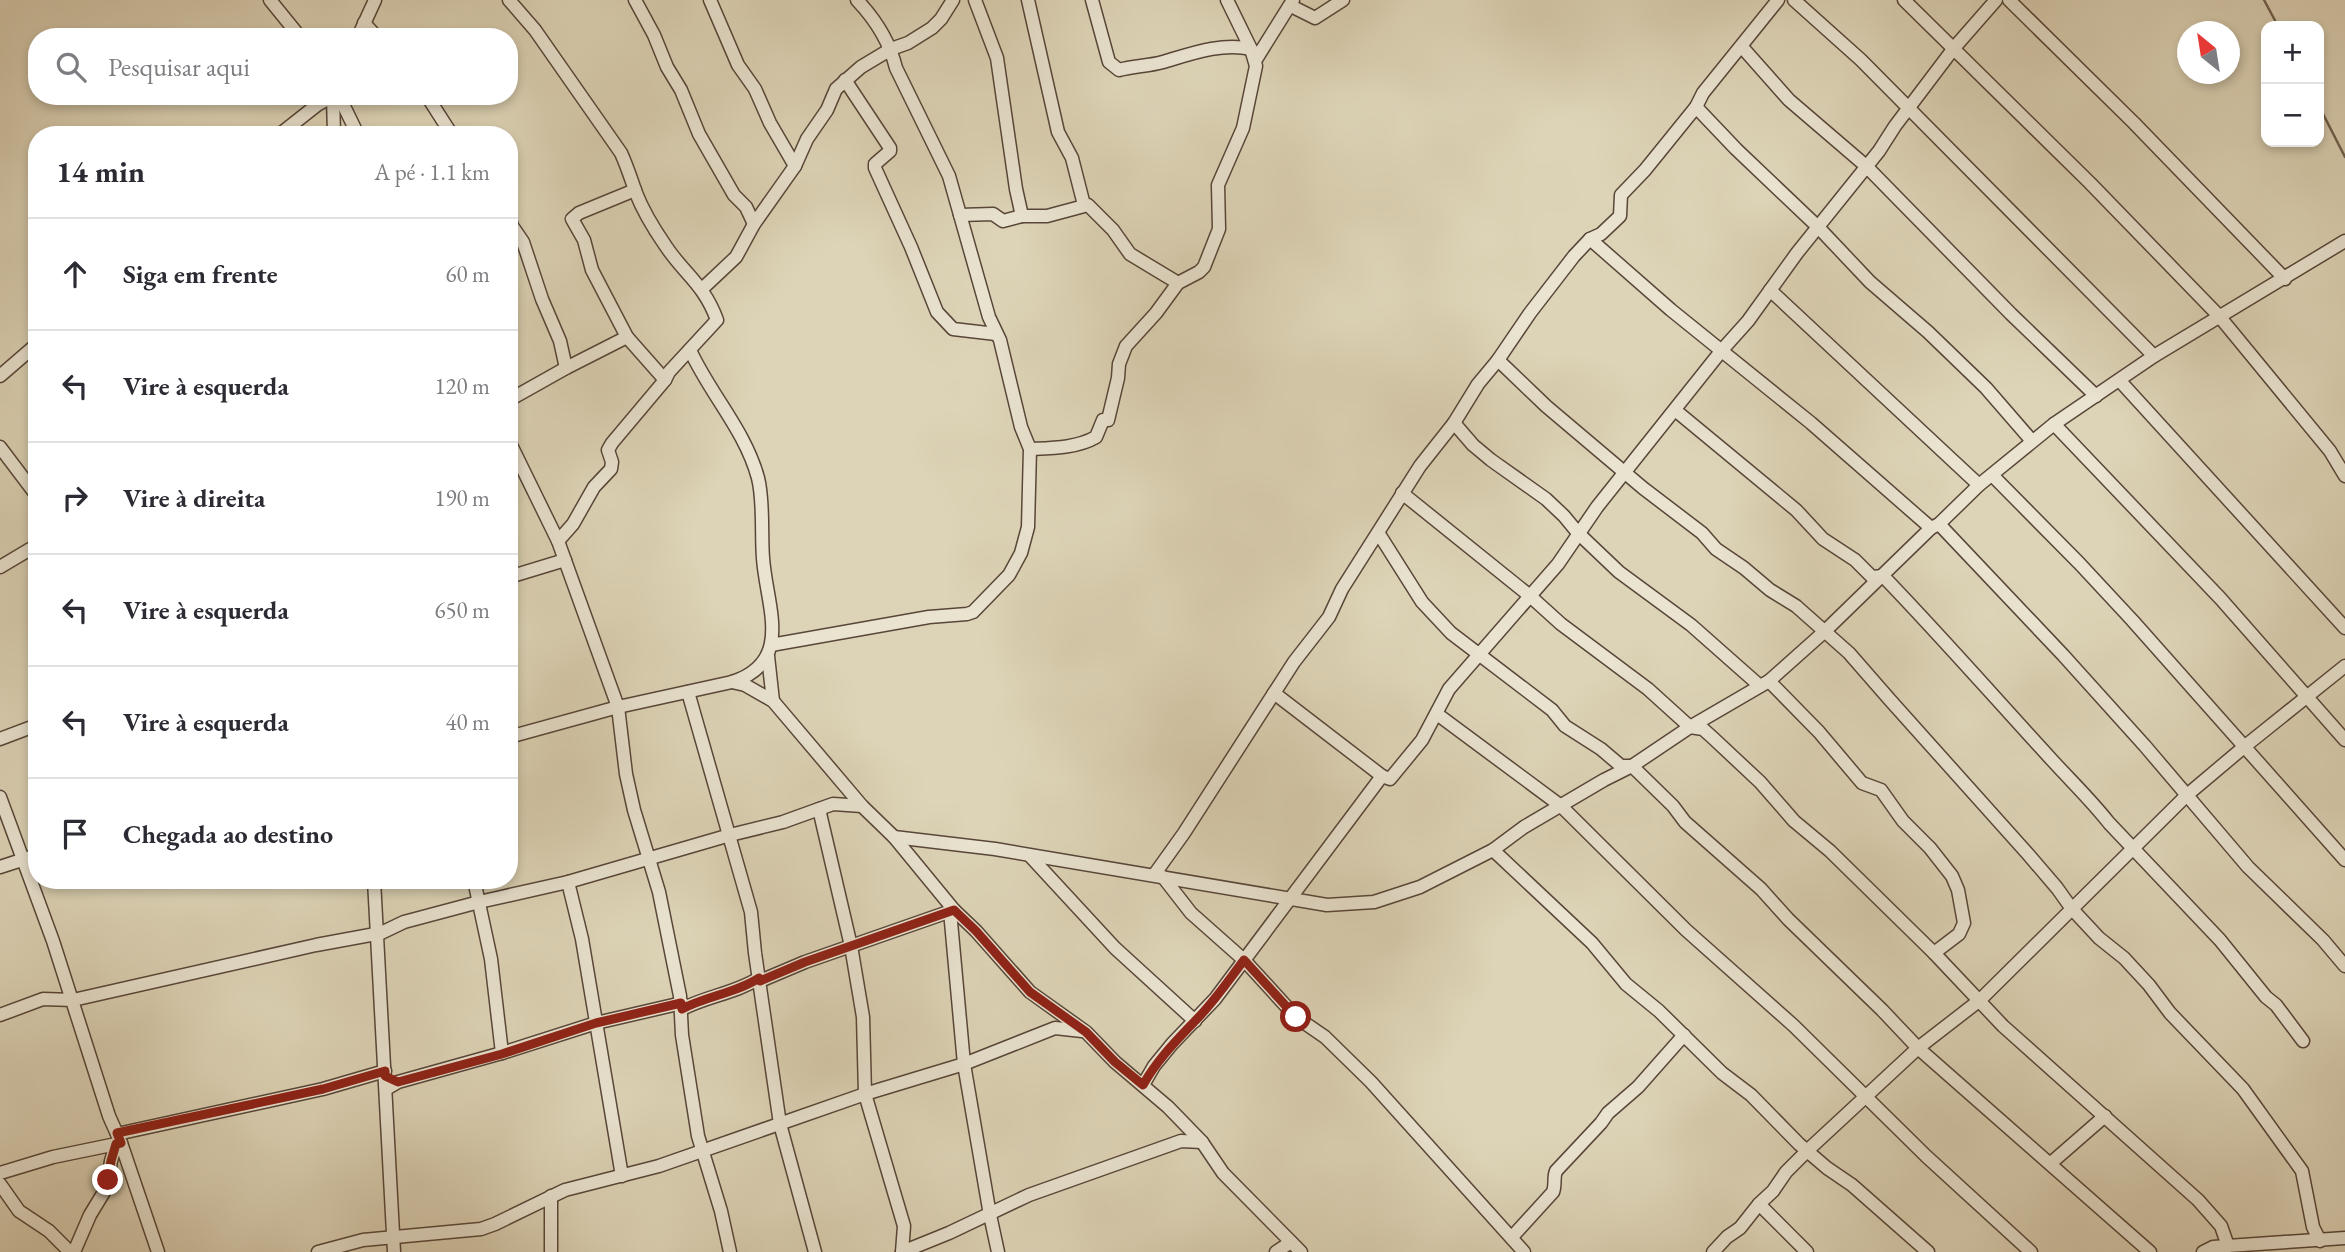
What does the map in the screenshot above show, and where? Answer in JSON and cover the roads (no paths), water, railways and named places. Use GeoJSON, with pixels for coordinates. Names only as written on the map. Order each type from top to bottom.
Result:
{"type":"FeatureCollection","features":[{"type":"Feature","properties":{"kind":"street"},"geometry":{"type":"LineString","coordinates":[[270,0],[293,28]]}},
{"type":"Feature","properties":{"kind":"street"},"geometry":{"type":"LineString","coordinates":[[362,28],[375,0]]}},
{"type":"Feature","properties":{"kind":"street"},"geometry":{"type":"LineString","coordinates":[[509,0],[535,30],[621,153],[635,190],[665,246],[702,289],[717,320],[669,372],[612,443],[608,450],[611,469],[594,487],[573,524],[558,541]]}},
{"type":"Feature","properties":{"kind":"street"},"geometry":{"type":"LineString","coordinates":[[635,0],[681,90],[699,134],[754,224]]}},
{"type":"Feature","properties":{"kind":"street"},"geometry":{"type":"LineString","coordinates":[[710,0],[738,65],[755,89],[770,123],[795,166]]}},
{"type":"Feature","properties":{"kind":"street"},"geometry":{"type":"LineString","coordinates":[[518,735],[618,707],[746,678],[769,651],[929,617],[973,612],[1009,575],[1021,553],[1029,513],[1030,449],[1021,427],[1000,340],[948,176],[896,68],[891,49],[867,10],[857,0]]}},
{"type":"Feature","properties":{"kind":"street"},"geometry":{"type":"LineString","coordinates":[[702,289],[736,257],[754,224],[795,166],[836,89],[861,66],[932,28],[953,0]]}},
{"type":"Feature","properties":{"kind":"street"},"geometry":{"type":"LineString","coordinates":[[975,0],[997,58],[1022,216]]}},
{"type":"Feature","properties":{"kind":"street"},"geometry":{"type":"LineString","coordinates":[[1028,0],[1058,132],[1072,158],[1084,205]]}},
{"type":"Feature","properties":{"kind":"street"},"geometry":{"type":"LineString","coordinates":[[1092,0],[1109,62],[1119,70],[1225,47],[1253,55]]}},
{"type":"Feature","properties":{"kind":"street"},"geometry":{"type":"LineString","coordinates":[[1030,449],[1057,447],[1096,437],[1103,420],[1108,420],[1119,364],[1126,346],[1156,313],[1178,283],[1204,267],[1216,239],[1220,219],[1218,185],[1243,128],[1255,72],[1253,55],[1227,0]]}},
{"type":"Feature","properties":{"kind":"street"},"geometry":{"type":"LineString","coordinates":[[1253,55],[1292,3],[1315,18],[1343,0]]}},
{"type":"Feature","properties":{"kind":"street"},"geometry":{"type":"LineString","coordinates":[[1159,876],[1294,662],[1329,617],[1342,589],[1379,534],[1402,493],[1454,423],[1478,384],[1530,313],[1590,239],[1601,234],[1620,216],[1621,195],[1696,107],[1703,93],[1778,0]]}},
{"type":"Feature","properties":{"kind":"street"},"geometry":{"type":"LineString","coordinates":[[1794,0],[1861,60],[2154,356]]}},
{"type":"Feature","properties":{"kind":"street"},"geometry":{"type":"LineString","coordinates":[[1904,0],[2219,316],[2330,451],[2345,476]]}},
{"type":"Feature","properties":{"kind":"street"},"geometry":{"type":"LineString","coordinates":[[1274,693],[1382,776],[1390,779],[1422,740],[1449,689],[1558,564],[1625,472],[1879,151],[1954,48],[1996,0]]}},
{"type":"Feature","properties":{"kind":"street"},"geometry":{"type":"LineString","coordinates":[[2009,0],[2134,123],[2285,279]]}},
{"type":"Feature","properties":{"kind":"street"},"geometry":{"type":"LineString","coordinates":[[364,23],[369,28]]}},
{"type":"Feature","properties":{"kind":"street"},"geometry":{"type":"LineString","coordinates":[[1742,47],[1789,100],[1866,166],[2011,314],[2096,396]]}},
{"type":"Feature","properties":{"kind":"street"},"geometry":{"type":"LineString","coordinates":[[845,80],[890,148],[875,164],[875,169],[937,312],[953,329],[996,334]]}},
{"type":"Feature","properties":{"kind":"street"},"geometry":{"type":"LineString","coordinates":[[290,126],[316,105]]}},
{"type":"Feature","properties":{"kind":"street"},"geometry":{"type":"LineString","coordinates":[[333,105],[334,126]]}},
{"type":"Feature","properties":{"kind":"street"},"geometry":{"type":"LineString","coordinates":[[343,105],[354,126]]}},
{"type":"Feature","properties":{"kind":"street"},"geometry":{"type":"LineString","coordinates":[[434,105],[446,126]]}},
{"type":"Feature","properties":{"kind":"street"},"geometry":{"type":"LineString","coordinates":[[1696,107],[1870,282],[1928,332],[1986,388],[2032,441]]}},
{"type":"Feature","properties":{"kind":"street"},"geometry":{"type":"LineString","coordinates":[[635,190],[579,213],[572,219],[584,240],[592,270],[627,337],[665,380]]}},
{"type":"Feature","properties":{"kind":"street"},"geometry":{"type":"LineString","coordinates":[[960,215],[993,214],[1003,221],[1022,216],[1047,216],[1084,205],[1091,206],[1130,254],[1178,283]]}},
{"type":"Feature","properties":{"kind":"street"},"geometry":{"type":"LineString","coordinates":[[518,235],[560,341],[566,368]]}},
{"type":"Feature","properties":{"kind":"street"},"geometry":{"type":"LineString","coordinates":[[1590,239],[1671,310],[1935,526],[2063,655],[2188,795],[2248,867],[2323,940],[2345,967]]}},
{"type":"Feature","properties":{"kind":"street"},"geometry":{"type":"LineString","coordinates":[[894,837],[1159,876],[1327,905],[1374,902],[1420,887],[1493,850],[1524,827],[1632,766],[1690,727],[1765,683],[1824,632],[1979,485],[2054,424],[2154,356],[2345,242]]}},
{"type":"Feature","properties":{"kind":"street"},"geometry":{"type":"LineString","coordinates":[[1770,290],[1979,485]]}},
{"type":"Feature","properties":{"kind":"street"},"geometry":{"type":"LineString","coordinates":[[518,395],[627,337]]}},
{"type":"Feature","properties":{"kind":"street"},"geometry":{"type":"LineString","coordinates":[[690,350],[701,373],[738,431],[758,478],[764,568],[774,623],[769,651],[773,701]]}},
{"type":"Feature","properties":{"kind":"street"},"geometry":{"type":"LineString","coordinates":[[0,376],[28,355]]}},
{"type":"Feature","properties":{"kind":"street"},"geometry":{"type":"LineString","coordinates":[[1498,360],[1546,407],[1702,534],[1716,549],[1796,606],[1870,674],[1902,715],[2027,853],[2072,909],[2099,938],[2124,958],[2171,1013],[2243,1089],[2302,1171],[2313,1227],[2320,1241]]}},
{"type":"Feature","properties":{"kind":"street"},"geometry":{"type":"LineString","coordinates":[[2120,381],[2345,628]]}},
{"type":"Feature","properties":{"kind":"street"},"geometry":{"type":"LineString","coordinates":[[1675,410],[1796,510],[1823,539],[1855,560],[1872,577],[1882,576]]}},
{"type":"Feature","properties":{"kind":"street"},"geometry":{"type":"LineString","coordinates":[[1454,423],[1473,445],[1546,499],[1619,572],[1765,683],[1819,732],[1862,783],[1881,790],[1903,821],[1930,848],[1952,876],[1958,890],[1964,923],[1959,934],[1934,953]]}},
{"type":"Feature","properties":{"kind":"street"},"geometry":{"type":"LineString","coordinates":[[2054,424],[2220,598],[2345,740]]}},
{"type":"Feature","properties":{"kind":"street"},"geometry":{"type":"LineString","coordinates":[[0,447],[28,484]]}},
{"type":"Feature","properties":{"kind":"street"},"geometry":{"type":"LineString","coordinates":[[518,459],[558,541],[618,707],[626,774],[659,891],[681,1003],[682,1035],[698,1136],[730,1252]]}},
{"type":"Feature","properties":{"kind":"street"},"geometry":{"type":"LineString","coordinates":[[1992,475],[2079,563],[2345,860]]}},
{"type":"Feature","properties":{"kind":"street"},"geometry":{"type":"LineString","coordinates":[[1402,493],[1561,624],[1648,689],[1690,727],[1703,729],[1742,764],[1786,809],[1794,821],[1830,851],[1934,953],[2003,1026],[2198,1200],[2221,1226],[2225,1248]]}},
{"type":"Feature","properties":{"kind":"street"},"geometry":{"type":"LineString","coordinates":[[1379,534],[1422,602],[1451,633],[1552,710],[1565,726],[1601,749],[1621,766],[1632,766],[1673,806],[1685,822],[1762,889],[1794,925],[1918,1048],[2150,1252]]}},
{"type":"Feature","properties":{"kind":"street"},"geometry":{"type":"LineString","coordinates":[[0,567],[28,550]]}},
{"type":"Feature","properties":{"kind":"street"},"geometry":{"type":"LineString","coordinates":[[518,574],[565,560]]}},
{"type":"Feature","properties":{"kind":"street"},"geometry":{"type":"LineString","coordinates":[[1882,576],[1941,636],[2220,940],[2303,1041]]}},
{"type":"Feature","properties":{"kind":"street"},"geometry":{"type":"LineString","coordinates":[[1713,1252],[1740,1228],[1786,1172],[1864,1096],[1918,1048],[1980,1000],[2188,795],[2345,666]]}},
{"type":"Feature","properties":{"kind":"street"},"geometry":{"type":"LineString","coordinates":[[732,682],[745,685],[773,701],[862,806],[894,837],[952,911],[976,931],[1030,992],[1086,1032],[1115,1062],[1184,1123],[1202,1142],[1223,1173],[1301,1252]]}},
{"type":"Feature","properties":{"kind":"street"},"geometry":{"type":"LineString","coordinates":[[688,692],[751,912],[780,1124],[815,1252]]}},
{"type":"Feature","properties":{"kind":"street"},"geometry":{"type":"LineString","coordinates":[[1437,714],[1561,806],[1686,930],[1794,1026],[1986,1213],[2031,1252]]}},
{"type":"Feature","properties":{"kind":"street"},"geometry":{"type":"LineString","coordinates":[[0,739],[28,728]]}},
{"type":"Feature","properties":{"kind":"street"},"geometry":{"type":"LineString","coordinates":[[1143,1085],[1154,1066],[1195,1021],[1244,960],[1382,776]]}},
{"type":"Feature","properties":{"kind":"street"},"geometry":{"type":"LineString","coordinates":[[0,797],[28,873]]}},
{"type":"Feature","properties":{"kind":"street"},"geometry":{"type":"LineString","coordinates":[[0,1015],[43,999],[73,1000],[316,945],[479,902],[568,882],[783,822],[833,804],[862,806]]}},
{"type":"Feature","properties":{"kind":"street"},"geometry":{"type":"LineString","coordinates":[[818,808],[851,946],[863,1017],[866,1094],[904,1226],[902,1252],[990,1216],[1029,1195],[1181,1140],[1202,1142]]}},
{"type":"Feature","properties":{"kind":"street"},"geometry":{"type":"LineString","coordinates":[[1493,850],[1592,943],[1626,984],[1659,1011],[1722,1073],[1751,1095],[1799,1144],[1859,1191],[1928,1252]]}},
{"type":"Feature","properties":{"kind":"street"},"geometry":{"type":"LineString","coordinates":[[1030,856],[1115,948],[1195,1021]]}},
{"type":"Feature","properties":{"kind":"street"},"geometry":{"type":"LineString","coordinates":[[0,867],[28,858]]}},
{"type":"Feature","properties":{"kind":"street"},"geometry":{"type":"LineString","coordinates":[[1159,876],[1191,913],[1244,960],[1296,1017],[1325,1037],[1377,1089],[1524,1252]]}},
{"type":"Feature","properties":{"kind":"street"},"geometry":{"type":"LineString","coordinates":[[568,882],[582,939],[622,1176]]}},
{"type":"Feature","properties":{"kind":"street"},"geometry":{"type":"LineString","coordinates":[[34,889],[73,1000],[108,1116],[158,1252]]}},
{"type":"Feature","properties":{"kind":"street"},"geometry":{"type":"LineString","coordinates":[[375,889],[388,1079],[394,1252]]}},
{"type":"Feature","properties":{"kind":"street"},"geometry":{"type":"LineString","coordinates":[[476,889],[491,959],[502,1054]]}},
{"type":"Feature","properties":{"kind":"street"},"geometry":{"type":"LineString","coordinates":[[118,1140],[107,1186],[72,1252],[49,1231],[19,1210],[1,1176],[52,1157],[118,1140],[323,1089],[388,1079],[502,1054],[596,1023],[760,984],[851,946],[952,911]]}},
{"type":"Feature","properties":{"kind":"street"},"geometry":{"type":"LineString","coordinates":[[952,911],[964,1064],[998,1252]]}},
{"type":"Feature","properties":{"kind":"street"},"geometry":{"type":"LineString","coordinates":[[318,1252],[363,1240],[481,1229],[565,1190],[622,1176],[964,1064],[1055,1028],[1086,1032]]}},
{"type":"Feature","properties":{"kind":"street"},"geometry":{"type":"LineString","coordinates":[[1512,1237],[1553,1192],[1556,1171],[1608,1113],[1638,1087],[1684,1035]]}},
{"type":"Feature","properties":{"kind":"street"},"geometry":{"type":"LineString","coordinates":[[2051,1163],[2105,1116]]}},
{"type":"Feature","properties":{"kind":"street"},"geometry":{"type":"LineString","coordinates":[[1169,1146],[1184,1123]]}},
{"type":"Feature","properties":{"kind":"street"},"geometry":{"type":"LineString","coordinates":[[551,1196],[551,1252]]}},
{"type":"Feature","properties":{"kind":"street"},"geometry":{"type":"LineString","coordinates":[[1759,1204],[1807,1252]]}},
{"type":"Feature","properties":{"kind":"street"},"geometry":{"type":"LineString","coordinates":[[526,1208],[540,1213],[551,1226]]}},
{"type":"Feature","properties":{"kind":"street"},"geometry":{"type":"LineString","coordinates":[[2203,1252],[2213,1247],[2345,1238]]}},
{"type":"Feature","properties":{"kind":"street"},"geometry":{"type":"LineString","coordinates":[[1276,1252],[1290,1242]]}},
{"type":"Feature","properties":{"kind":"waterway"},"geometry":{"type":"LineString","coordinates":[[2264,0],[2275,21]]}},
{"type":"Feature","properties":{"kind":"waterway"},"geometry":{"type":"LineString","coordinates":[[2324,116],[2345,157]]}}]}
